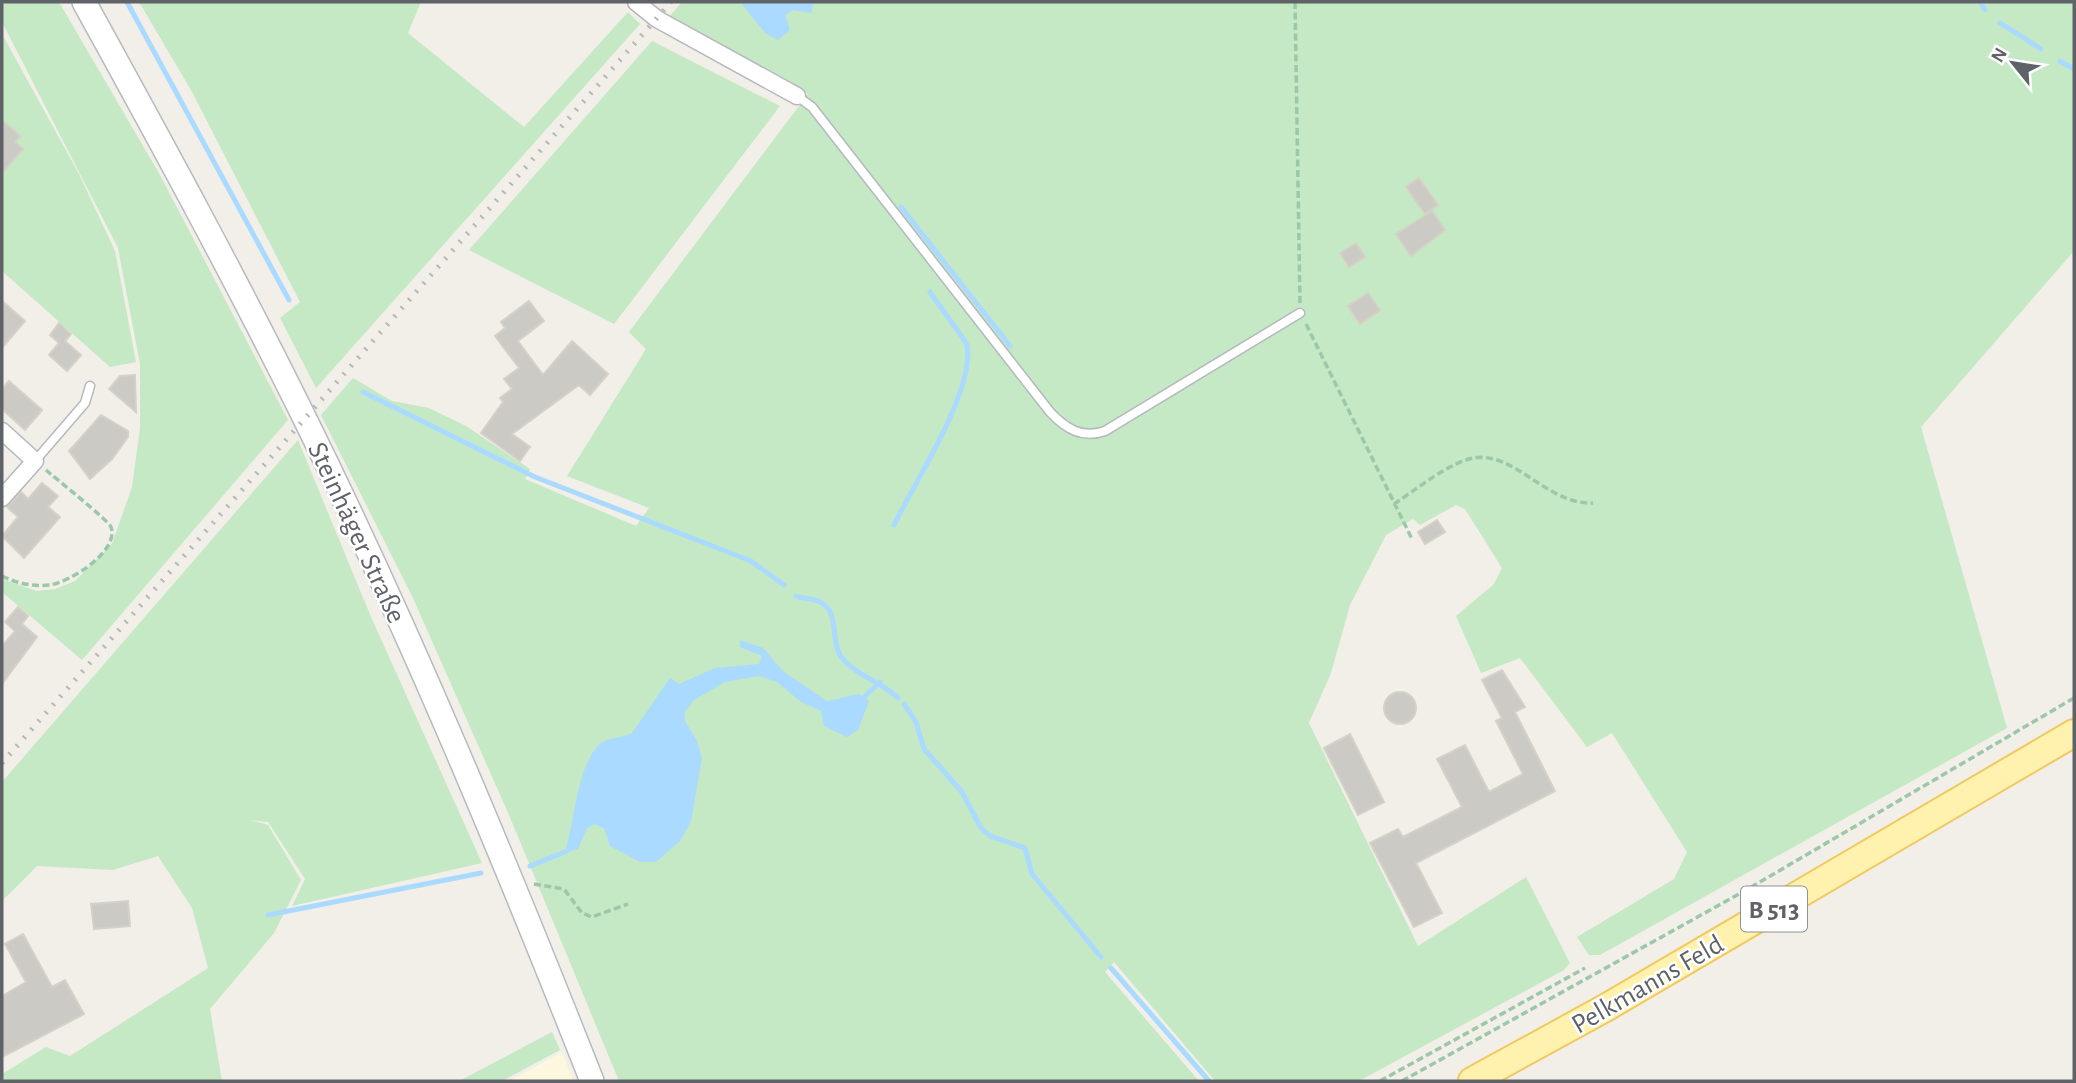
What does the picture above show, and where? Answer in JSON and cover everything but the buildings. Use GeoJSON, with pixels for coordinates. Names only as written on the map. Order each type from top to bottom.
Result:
{"type":"FeatureCollection","features":[{"type":"Feature","properties":{"kind":"main road","name":"Steinhäger Straße"},"geometry":{"type":"LineString","coordinates":[[83,2],[146,113],[305,419],[426,680],[592,1081]]}},
{"type":"Feature","properties":{"kind":"main road","name":"Pelkmanns Feld"},"geometry":{"type":"LineString","coordinates":[[1472,1081],[1661,976],[2074,733]]}},
{"type":"Feature","properties":{"kind":"street"},"geometry":{"type":"LineString","coordinates":[[636,2],[657,19],[797,96]]}},
{"type":"Feature","properties":{"kind":"street"},"geometry":{"type":"LineString","coordinates":[[2,431],[35,461],[2,498]]}},
{"type":"Feature","properties":{"kind":"lane"},"geometry":{"type":"LineString","coordinates":[[797,96],[812,107],[1050,412],[1070,430],[1090,435],[1105,431],[1300,313]]}},
{"type":"Feature","properties":{"kind":"lane"},"geometry":{"type":"LineString","coordinates":[[35,461],[85,402],[90,386]]}},
{"type":"Feature","properties":{"kind":"path"},"geometry":{"type":"LineString","coordinates":[[1295,2],[1300,313],[1412,539]]}},
{"type":"Feature","properties":{"kind":"path"},"geometry":{"type":"LineString","coordinates":[[1394,504],[1458,463],[1482,457],[1506,463],[1564,500],[1593,503]]}},
{"type":"Feature","properties":{"kind":"path"},"geometry":{"type":"LineString","coordinates":[[2,576],[32,586],[67,580],[89,566],[108,547],[111,536],[108,523],[35,461]]}},
{"type":"Feature","properties":{"kind":"path"},"geometry":{"type":"LineString","coordinates":[[1402,1081],[1748,889],[2074,698]]}},
{"type":"Feature","properties":{"kind":"path"},"geometry":{"type":"LineString","coordinates":[[515,890],[530,884],[554,885],[571,894],[582,913],[592,917],[628,904]]}},
{"type":"Feature","properties":{"kind":"path"},"geometry":{"type":"LineString","coordinates":[[1380,1081],[1585,968]]}},
{"type":"Feature","properties":{"kind":"shaded area"},"geometry":{"type":"Polygon","coordinates":[[[562,1052],[573,1081],[509,1081],[562,1052]]]}},
{"type":"Feature","properties":{"kind":"green space"},"geometry":{"type":"Polygon","coordinates":[[[2,2],[59,2],[160,175],[288,420],[82,660],[2,592],[2,579],[37,591],[55,589],[75,581],[112,544],[132,487],[140,428],[140,364],[118,248],[2,22],[2,2]]]}},
{"type":"Feature","properties":{"kind":"green space"},"geometry":{"type":"Polygon","coordinates":[[[139,2],[421,2],[408,33],[524,127],[628,12],[640,24],[316,388],[280,318],[300,302],[191,90],[139,2]]]}},
{"type":"Feature","properties":{"kind":"green space"},"geometry":{"type":"Polygon","coordinates":[[[682,2],[2074,2],[2074,251],[1921,427],[2007,728],[1600,955],[1589,955],[1577,937],[1674,879],[1687,852],[1612,733],[1587,747],[1520,658],[1481,673],[1456,616],[1494,584],[1502,568],[1465,509],[1456,505],[1420,525],[1413,519],[1386,535],[1350,605],[1331,673],[1309,723],[1418,946],[1526,877],[1570,963],[1564,970],[1359,1081],[1215,1081],[1114,962],[1105,972],[1199,1081],[619,1081],[509,815],[412,596],[321,415],[353,378],[392,401],[429,408],[466,426],[530,469],[525,479],[636,526],[649,508],[567,476],[646,349],[629,332],[808,94],[670,16],[682,2]]]}},
{"type":"Feature","properties":{"kind":"green space"},"geometry":{"type":"Polygon","coordinates":[[[2,34],[79,174],[115,251],[136,362],[110,367],[2,271],[2,34]]]}},
{"type":"Feature","properties":{"kind":"green space"},"geometry":{"type":"Polygon","coordinates":[[[652,41],[780,106],[614,324],[469,250],[652,41]]]}},
{"type":"Feature","properties":{"kind":"green space"},"geometry":{"type":"Polygon","coordinates":[[[298,440],[371,617],[482,863],[292,906],[305,879],[268,822],[250,820],[268,825],[301,880],[274,933],[210,1009],[222,1081],[2,1081],[2,1074],[46,1047],[70,1056],[208,968],[192,908],[158,856],[113,870],[37,866],[2,901],[2,782],[298,440]]]}},
{"type":"Feature","properties":{"kind":"green space"},"geometry":{"type":"Polygon","coordinates":[[[552,1032],[560,1050],[502,1081],[459,1081],[552,1032]]]}},
{"type":"Feature","properties":{"kind":"water"},"geometry":{"type":"Polygon","coordinates":[[[814,2],[811,13],[793,10],[785,15],[790,30],[778,40],[765,33],[741,3],[814,2]]]}},
{"type":"Feature","properties":{"kind":"water"},"geometry":{"type":"Polygon","coordinates":[[[740,640],[763,648],[784,672],[827,701],[859,694],[869,701],[858,730],[847,737],[824,726],[821,711],[801,702],[777,682],[759,676],[725,682],[694,700],[685,712],[685,721],[697,741],[702,758],[691,821],[681,840],[656,862],[640,862],[610,846],[604,828],[594,824],[587,828],[578,849],[569,852],[566,848],[578,792],[593,752],[604,741],[632,733],[670,678],[679,684],[715,668],[759,664],[762,656],[740,647],[740,640]]]}},
{"type":"Feature","properties":{"kind":"waterway"},"geometry":{"type":"LineString","coordinates":[[127,2],[289,300]]}},
{"type":"Feature","properties":{"kind":"waterway"},"geometry":{"type":"LineString","coordinates":[[1980,2],[1985,10]]}},
{"type":"Feature","properties":{"kind":"waterway"},"geometry":{"type":"LineString","coordinates":[[2000,23],[2041,49]]}},
{"type":"Feature","properties":{"kind":"waterway"},"geometry":{"type":"LineString","coordinates":[[2060,61],[2074,69]]}},
{"type":"Feature","properties":{"kind":"waterway"},"geometry":{"type":"LineString","coordinates":[[901,207],[1010,346]]}},
{"type":"Feature","properties":{"kind":"waterway"},"geometry":{"type":"LineString","coordinates":[[894,525],[953,411],[967,364],[967,345],[930,292]]}},
{"type":"Feature","properties":{"kind":"waterway"},"geometry":{"type":"LineString","coordinates":[[363,392],[535,477],[751,561],[784,585]]}},
{"type":"Feature","properties":{"kind":"waterway"},"geometry":{"type":"LineString","coordinates":[[796,596],[825,605],[833,619],[836,644],[843,659],[898,698]]}},
{"type":"Feature","properties":{"kind":"waterway"},"geometry":{"type":"LineString","coordinates":[[864,697],[880,682]]}},
{"type":"Feature","properties":{"kind":"waterway"},"geometry":{"type":"LineString","coordinates":[[904,704],[916,722],[924,749],[962,792],[981,828],[990,836],[1025,848],[1032,874],[1101,957]]}},
{"type":"Feature","properties":{"kind":"waterway"},"geometry":{"type":"LineString","coordinates":[[530,866],[567,851]]}},
{"type":"Feature","properties":{"kind":"waterway"},"geometry":{"type":"LineString","coordinates":[[268,915],[481,873]]}},
{"type":"Feature","properties":{"kind":"waterway"},"geometry":{"type":"LineString","coordinates":[[1111,968],[1209,1081]]}},
{"type":"Feature","properties":{"kind":"railway"},"geometry":{"type":"LineString","coordinates":[[2,763],[671,2]]}}]}
